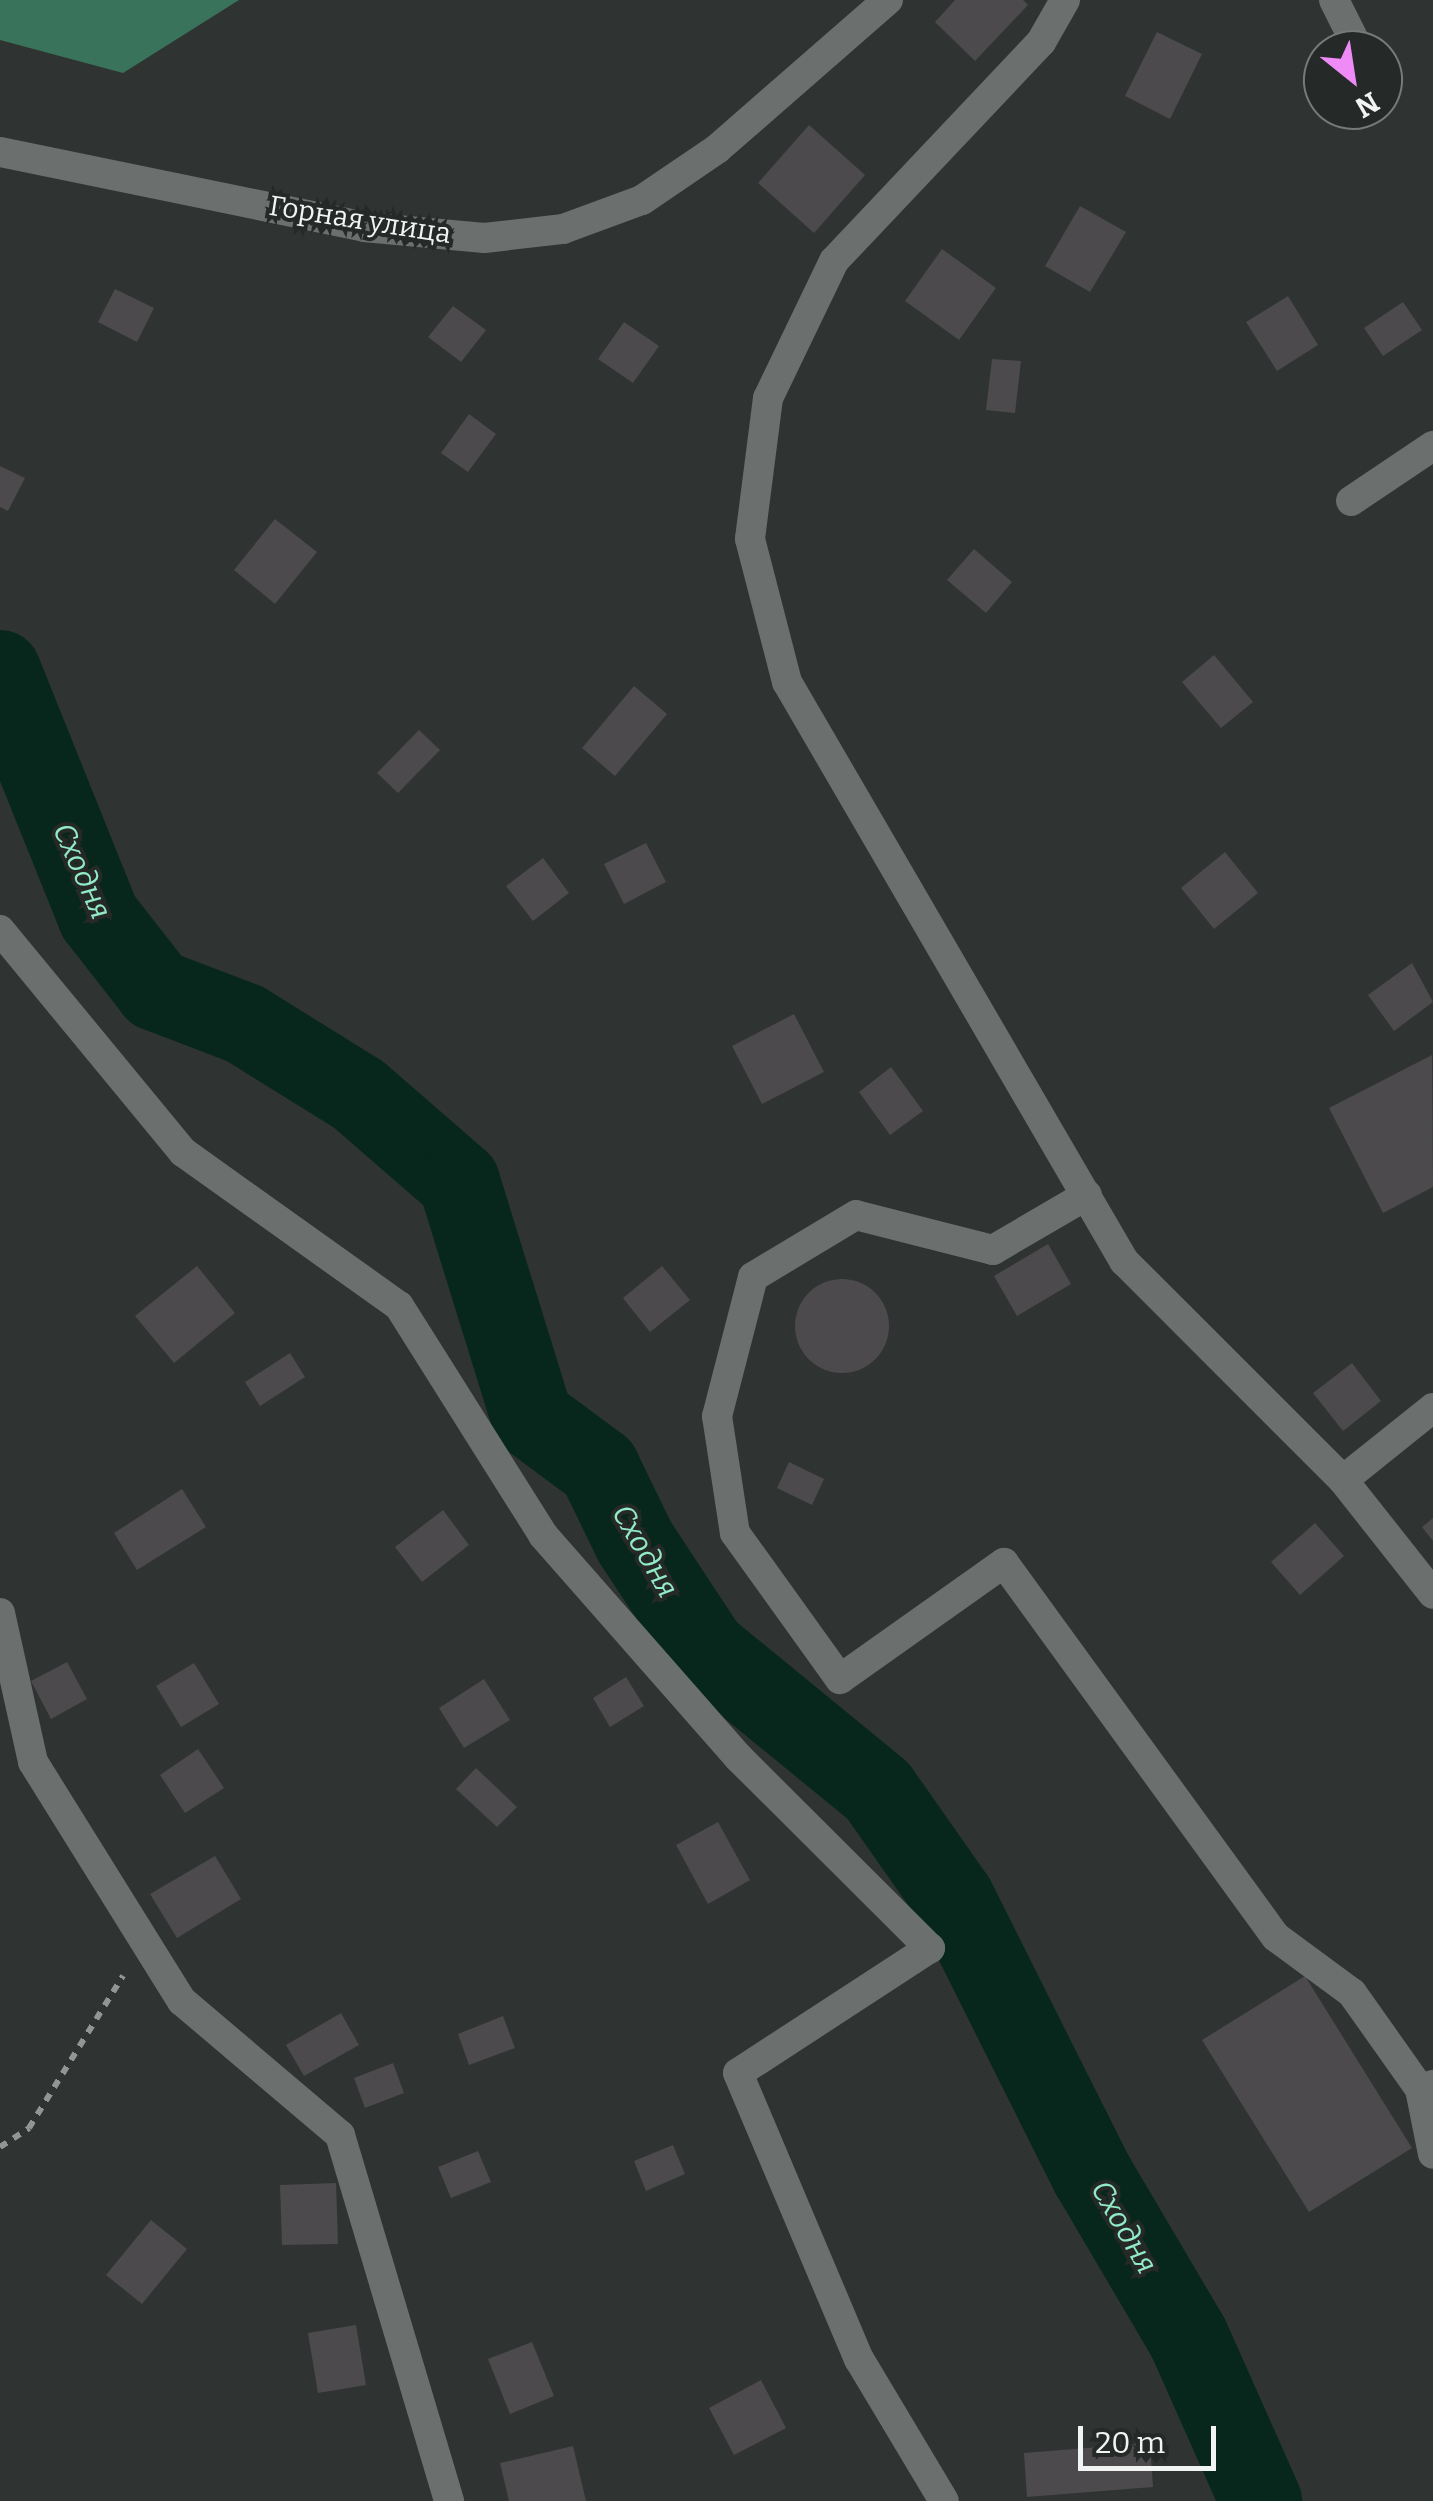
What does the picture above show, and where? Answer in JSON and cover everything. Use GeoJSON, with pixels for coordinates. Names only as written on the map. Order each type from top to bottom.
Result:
{"type":"FeatureCollection","features":[{"type":"Feature","properties":{"kind":"street","name":"Горная улица"},"geometry":{"type":"LineString","coordinates":[[0,152],[364,227],[484,238],[562,229],[642,200],[717,149],[888,0]]}},
{"type":"Feature","properties":{"kind":"street"},"geometry":{"type":"LineString","coordinates":[[1065,0],[1040,42],[834,261],[768,398],[750,539],[787,682],[1124,1261],[1343,1480],[1433,1594]]}},
{"type":"Feature","properties":{"kind":"street"},"geometry":{"type":"LineString","coordinates":[[1334,0],[1349,30]]}},
{"type":"Feature","properties":{"kind":"street"},"geometry":{"type":"LineString","coordinates":[[1351,501],[1433,446]]}},
{"type":"Feature","properties":{"kind":"street"},"geometry":{"type":"LineString","coordinates":[[0,930],[183,1152],[399,1306],[544,1535],[738,1757],[930,1948],[738,2073],[859,2359],[944,2501]]}},
{"type":"Feature","properties":{"kind":"street"},"geometry":{"type":"LineString","coordinates":[[1087,1196],[993,1250],[856,1215],[753,1277],[717,1416],[734,1533],[840,1680],[1004,1563],[1276,1937],[1352,1993],[1426,2087],[1433,2154]]}},
{"type":"Feature","properties":{"kind":"street"},"geometry":{"type":"LineString","coordinates":[[1343,1480],[1433,1408]]}},
{"type":"Feature","properties":{"kind":"street"},"geometry":{"type":"LineString","coordinates":[[0,1613],[32,1762],[182,2001],[340,2135],[449,2501]]}},
{"type":"Feature","properties":{"kind":"path"},"geometry":{"type":"LineString","coordinates":[[0,2146],[28,2128],[145,1941]]}},
{"type":"Feature","properties":{"kind":"green space"},"geometry":{"type":"Polygon","coordinates":[[[0,0],[239,0],[123,73],[0,40],[0,0]]]}},
{"type":"Feature","properties":{"kind":"building"},"geometry":{"type":"Polygon","coordinates":[[[955,0],[1023,0],[1028,5],[975,61],[935,22],[955,0]]]}},
{"type":"Feature","properties":{"kind":"building"},"geometry":{"type":"Polygon","coordinates":[[[1157,32],[1202,54],[1170,119],[1125,96],[1157,32]]]}},
{"type":"Feature","properties":{"kind":"building"},"geometry":{"type":"Polygon","coordinates":[[[809,125],[865,175],[814,233],[758,183],[809,125]]]}},
{"type":"Feature","properties":{"kind":"building"},"geometry":{"type":"Polygon","coordinates":[[[1080,206],[1126,232],[1090,292],[1045,266],[1080,206]]]}},
{"type":"Feature","properties":{"kind":"building"},"geometry":{"type":"Polygon","coordinates":[[[942,249],[996,288],[959,340],[905,301],[942,249]]]}},
{"type":"Feature","properties":{"kind":"building"},"geometry":{"type":"Polygon","coordinates":[[[115,289],[154,308],[137,342],[98,322],[115,289]]]}},
{"type":"Feature","properties":{"kind":"building"},"geometry":{"type":"Polygon","coordinates":[[[1288,296],[1318,345],[1277,371],[1246,322],[1288,296]]]}},
{"type":"Feature","properties":{"kind":"building"},"geometry":{"type":"Polygon","coordinates":[[[1403,302],[1422,330],[1383,356],[1364,328],[1403,302]]]}},
{"type":"Feature","properties":{"kind":"building"},"geometry":{"type":"Polygon","coordinates":[[[453,306],[486,330],[461,362],[428,337],[453,306]]]}},
{"type":"Feature","properties":{"kind":"building"},"geometry":{"type":"Polygon","coordinates":[[[624,322],[659,346],[633,383],[598,359],[624,322]]]}},
{"type":"Feature","properties":{"kind":"building"},"geometry":{"type":"Polygon","coordinates":[[[992,359],[1021,361],[1015,413],[986,410],[992,359]]]}},
{"type":"Feature","properties":{"kind":"building"},"geometry":{"type":"Polygon","coordinates":[[[469,414],[496,434],[468,472],[441,453],[469,414]]]}},
{"type":"Feature","properties":{"kind":"building"},"geometry":{"type":"Polygon","coordinates":[[[0,466],[25,478],[8,511],[0,507],[0,466]]]}},
{"type":"Feature","properties":{"kind":"building"},"geometry":{"type":"Polygon","coordinates":[[[275,519],[317,552],[275,604],[234,570],[275,519]]]}},
{"type":"Feature","properties":{"kind":"building"},"geometry":{"type":"Polygon","coordinates":[[[974,549],[1012,582],[986,613],[947,580],[974,549]]]}},
{"type":"Feature","properties":{"kind":"building"},"geometry":{"type":"Polygon","coordinates":[[[1214,655],[1253,702],[1221,728],[1182,682],[1214,655]]]}},
{"type":"Feature","properties":{"kind":"building"},"geometry":{"type":"Polygon","coordinates":[[[634,686],[667,714],[615,776],[582,748],[634,686]]]}},
{"type":"Feature","properties":{"kind":"building"},"geometry":{"type":"Polygon","coordinates":[[[419,730],[440,750],[398,793],[377,773],[419,730]]]}},
{"type":"Feature","properties":{"kind":"building"},"geometry":{"type":"Polygon","coordinates":[[[646,843],[666,882],[624,904],[604,864],[646,843]]]}},
{"type":"Feature","properties":{"kind":"building"},"geometry":{"type":"Polygon","coordinates":[[[1225,852],[1258,893],[1214,929],[1181,888],[1225,852]]]}},
{"type":"Feature","properties":{"kind":"building"},"geometry":{"type":"Polygon","coordinates":[[[543,858],[569,893],[533,921],[506,886],[543,858]]]}},
{"type":"Feature","properties":{"kind":"building"},"geometry":{"type":"Polygon","coordinates":[[[1412,963],[1433,1002],[1394,1031],[1368,995],[1412,963]]]}},
{"type":"Feature","properties":{"kind":"building"},"geometry":{"type":"Polygon","coordinates":[[[794,1014],[824,1072],[762,1104],[732,1046],[794,1014]]]}},
{"type":"Feature","properties":{"kind":"building"},"geometry":{"type":"Polygon","coordinates":[[[1432,1055],[1433,1187],[1383,1213],[1329,1108],[1432,1055]]]}},
{"type":"Feature","properties":{"kind":"building"},"geometry":{"type":"Polygon","coordinates":[[[891,1067],[923,1111],[890,1135],[859,1092],[891,1067]]]}},
{"type":"Feature","properties":{"kind":"building"},"geometry":{"type":"Polygon","coordinates":[[[1048,1244],[1071,1284],[1017,1316],[994,1276],[1048,1244]]]}},
{"type":"Feature","properties":{"kind":"building"},"geometry":{"type":"Polygon","coordinates":[[[197,1266],[235,1313],[174,1363],[135,1316],[197,1266]]]}},
{"type":"Feature","properties":{"kind":"building"},"geometry":{"type":"Polygon","coordinates":[[[662,1266],[690,1300],[650,1332],[623,1298],[662,1266]]]}},
{"type":"Feature","properties":{"kind":"building"},"geometry":{"type":"Polygon","coordinates":[[[842,1279],[860,1283],[875,1293],[885,1308],[889,1326],[885,1344],[875,1359],[860,1369],[842,1373],[824,1369],[809,1359],[799,1344],[795,1326],[799,1308],[809,1293],[824,1283],[842,1279]]]}},
{"type":"Feature","properties":{"kind":"building"},"geometry":{"type":"Polygon","coordinates":[[[290,1353],[305,1377],[260,1406],[245,1382],[290,1353]]]}},
{"type":"Feature","properties":{"kind":"building"},"geometry":{"type":"Polygon","coordinates":[[[1352,1363],[1381,1401],[1343,1431],[1313,1393],[1352,1363]]]}},
{"type":"Feature","properties":{"kind":"building"},"geometry":{"type":"Polygon","coordinates":[[[789,1462],[824,1479],[812,1505],[777,1488],[789,1462]]]}},
{"type":"Feature","properties":{"kind":"building"},"geometry":{"type":"Polygon","coordinates":[[[182,1489],[206,1527],[137,1570],[114,1533],[182,1489]]]}},
{"type":"Feature","properties":{"kind":"building"},"geometry":{"type":"Polygon","coordinates":[[[443,1510],[469,1545],[422,1582],[395,1547],[443,1510]]]}},
{"type":"Feature","properties":{"kind":"building"},"geometry":{"type":"Polygon","coordinates":[[[1433,1518],[1433,1541],[1422,1527],[1433,1518]]]}},
{"type":"Feature","properties":{"kind":"building"},"geometry":{"type":"Polygon","coordinates":[[[1315,1523],[1344,1556],[1300,1595],[1271,1562],[1315,1523]]]}},
{"type":"Feature","properties":{"kind":"building"},"geometry":{"type":"Polygon","coordinates":[[[67,1662],[87,1699],[51,1719],[31,1681],[67,1662]]]}},
{"type":"Feature","properties":{"kind":"building"},"geometry":{"type":"Polygon","coordinates":[[[194,1663],[219,1704],[181,1727],[156,1686],[194,1663]]]}},
{"type":"Feature","properties":{"kind":"building"},"geometry":{"type":"Polygon","coordinates":[[[626,1677],[644,1706],[610,1727],[593,1698],[626,1677]]]}},
{"type":"Feature","properties":{"kind":"building"},"geometry":{"type":"Polygon","coordinates":[[[484,1679],[510,1720],[464,1748],[439,1708],[484,1679]]]}},
{"type":"Feature","properties":{"kind":"building"},"geometry":{"type":"Polygon","coordinates":[[[198,1749],[224,1788],[185,1813],[160,1775],[198,1749]]]}},
{"type":"Feature","properties":{"kind":"building"},"geometry":{"type":"Polygon","coordinates":[[[476,1768],[517,1807],[497,1827],[456,1789],[476,1768]]]}},
{"type":"Feature","properties":{"kind":"building"},"geometry":{"type":"Polygon","coordinates":[[[718,1822],[750,1880],[708,1904],[676,1845],[718,1822]]]}},
{"type":"Feature","properties":{"kind":"building"},"geometry":{"type":"Polygon","coordinates":[[[215,1856],[241,1899],[177,1938],[150,1894],[215,1856]]]}},
{"type":"Feature","properties":{"kind":"building"},"geometry":{"type":"Polygon","coordinates":[[[1305,1976],[1412,2148],[1309,2212],[1202,2040],[1305,1976]]]}},
{"type":"Feature","properties":{"kind":"building"},"geometry":{"type":"Polygon","coordinates":[[[341,2013],[359,2045],[304,2076],[286,2045],[341,2013]]]}},
{"type":"Feature","properties":{"kind":"building"},"geometry":{"type":"Polygon","coordinates":[[[503,2016],[515,2048],[469,2065],[458,2034],[503,2016]]]}},
{"type":"Feature","properties":{"kind":"building"},"geometry":{"type":"Polygon","coordinates":[[[393,2063],[404,2093],[365,2108],[354,2078],[393,2063]]]}},
{"type":"Feature","properties":{"kind":"building"},"geometry":{"type":"Polygon","coordinates":[[[673,2145],[685,2174],[646,2191],[634,2161],[673,2145]]]}},
{"type":"Feature","properties":{"kind":"building"},"geometry":{"type":"Polygon","coordinates":[[[478,2151],[491,2182],[451,2198],[438,2167],[478,2151]]]}},
{"type":"Feature","properties":{"kind":"building"},"geometry":{"type":"Polygon","coordinates":[[[336,2183],[338,2244],[282,2245],[280,2185],[336,2183]]]}},
{"type":"Feature","properties":{"kind":"building"},"geometry":{"type":"Polygon","coordinates":[[[151,2220],[187,2249],[142,2304],[106,2275],[151,2220]]]}},
{"type":"Feature","properties":{"kind":"building"},"geometry":{"type":"Polygon","coordinates":[[[356,2325],[366,2385],[318,2393],[308,2333],[356,2325]]]}},
{"type":"Feature","properties":{"kind":"building"},"geometry":{"type":"Polygon","coordinates":[[[532,2342],[554,2396],[510,2414],[488,2359],[532,2342]]]}},
{"type":"Feature","properties":{"kind":"building"},"geometry":{"type":"Polygon","coordinates":[[[761,2380],[786,2428],[734,2455],[709,2408],[761,2380]]]}},
{"type":"Feature","properties":{"kind":"building"},"geometry":{"type":"Polygon","coordinates":[[[1150,2443],[1153,2487],[1027,2497],[1024,2453],[1150,2443]]]}},
{"type":"Feature","properties":{"kind":"building"},"geometry":{"type":"Polygon","coordinates":[[[573,2446],[586,2501],[509,2501],[500,2463],[573,2446]]]}},
{"type":"Feature","properties":{"kind":"waterway","name":"Сходня"},"geometry":{"type":"LineString","coordinates":[[0,671],[99,917],[156,990],[245,1024],[359,1095],[459,1182],[532,1418],[599,1468],[635,1542],[706,1650],[878,1791],[954,1899],[1093,2176],[1188,2337],[1261,2501]]}}]}
